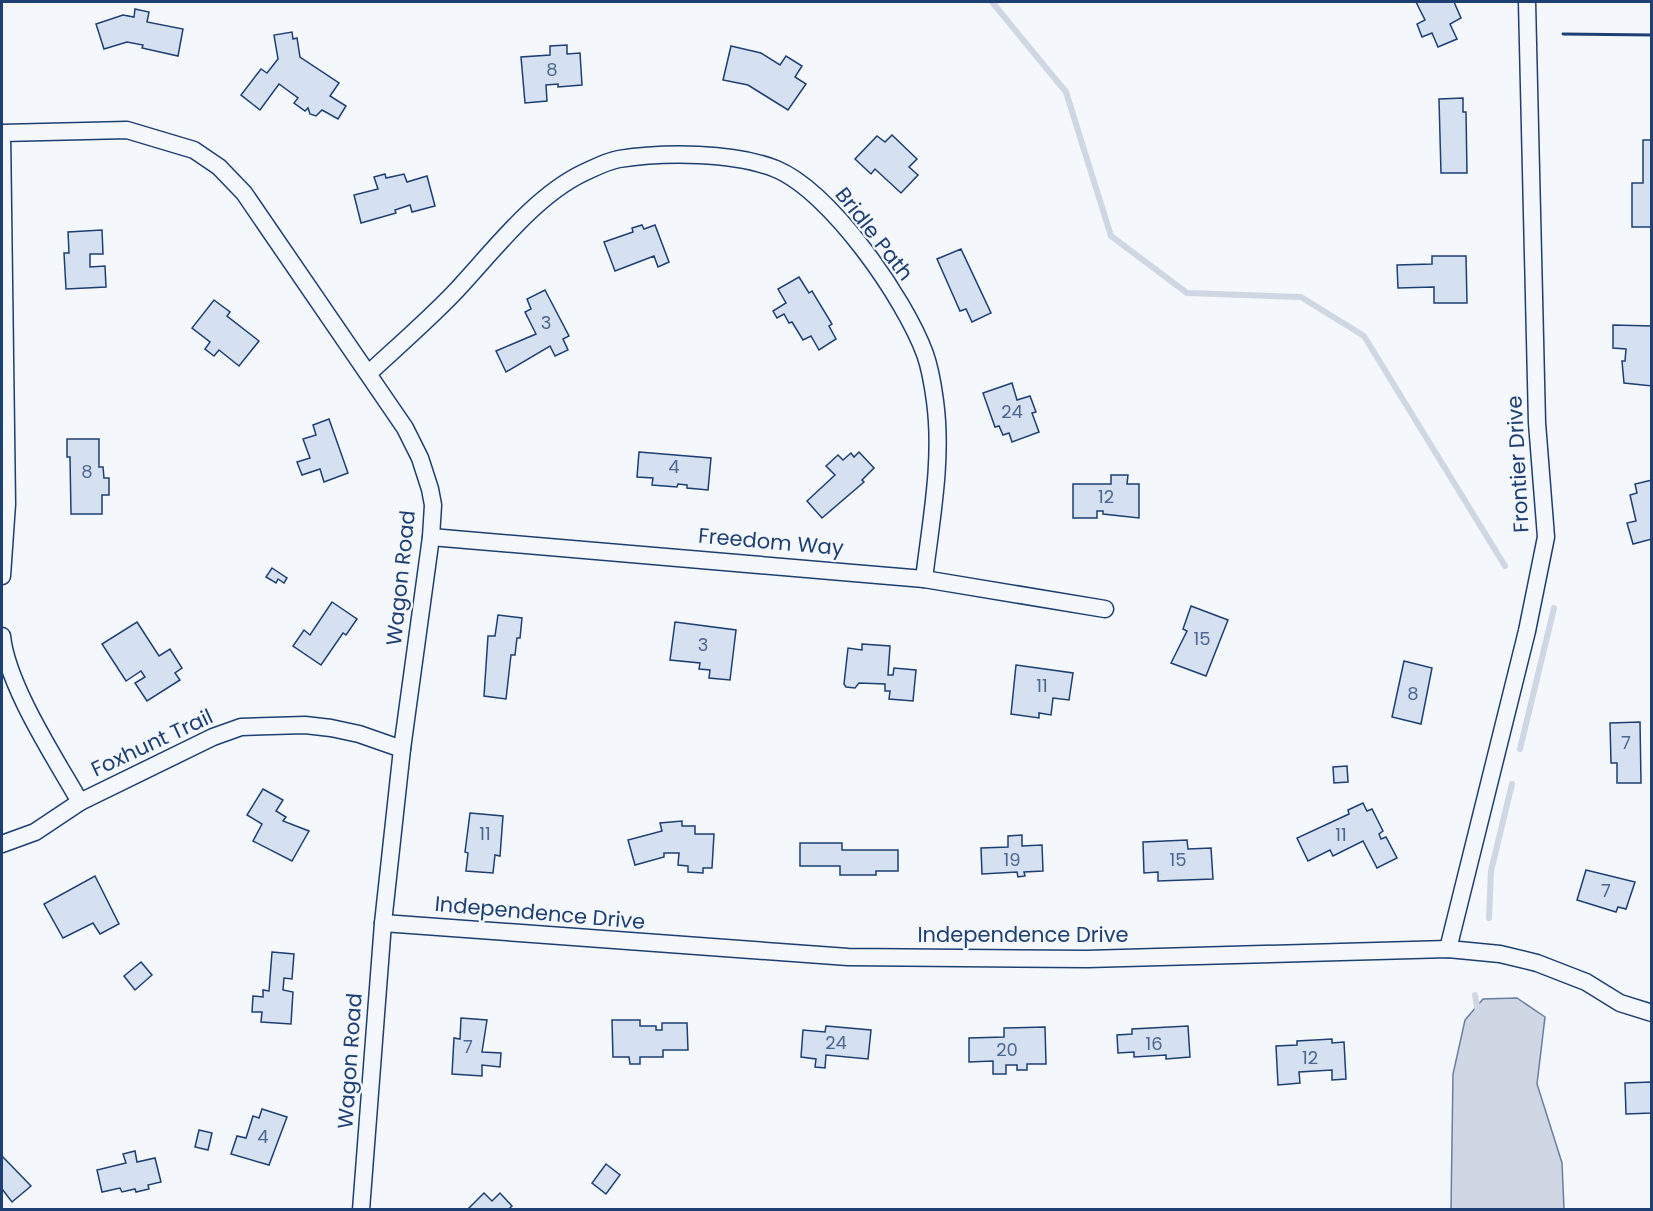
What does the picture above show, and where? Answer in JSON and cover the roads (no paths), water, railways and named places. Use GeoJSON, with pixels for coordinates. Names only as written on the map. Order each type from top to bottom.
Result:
{"type":"FeatureCollection","features":[{"type":"Feature","properties":{"kind":"street","name":"Frontier Drive"},"geometry":{"type":"LineString","coordinates":[[1448,949],[1527,631],[1546,537],[1537,423],[1527,2]]}},
{"type":"Feature","properties":{"kind":"street","name":"Wagon Road"},"geometry":{"type":"LineString","coordinates":[[2,133],[127,130],[194,150],[219,167],[244,193],[369,373],[405,428],[420,458],[433,506],[431,537],[402,749],[383,924],[361,1209]]}},
{"type":"Feature","properties":{"kind":"street"},"geometry":{"type":"LineString","coordinates":[[2,133],[7,504],[2,576]]}},
{"type":"Feature","properties":{"kind":"street","name":"Bridle Path"},"geometry":{"type":"LineString","coordinates":[[369,373],[452,295],[552,191],[581,174],[617,159],[682,156],[732,157],[777,170],[810,190],[851,234],[903,310],[925,354],[935,401],[938,450],[924,579]]}},
{"type":"Feature","properties":{"kind":"street","name":"Freedom Way"},"geometry":{"type":"LineString","coordinates":[[431,537],[924,579],[1105,609]]}},
{"type":"Feature","properties":{"kind":"street"},"geometry":{"type":"LineString","coordinates":[[2,636],[3,654],[38,729],[80,802]]}},
{"type":"Feature","properties":{"kind":"street","name":"Foxhunt Trail"},"geometry":{"type":"LineString","coordinates":[[2,844],[35,832],[80,802],[213,736],[241,727],[305,725],[331,728],[359,734],[402,749]]}},
{"type":"Feature","properties":{"kind":"street","name":"Independence Drive"},"geometry":{"type":"LineString","coordinates":[[383,924],[848,957],[1087,959],[1448,949],[1500,954],[1537,963],[1586,982],[1620,1003],[1652,1013]]}},
{"type":"Feature","properties":{"kind":"waterway"},"geometry":{"type":"LineString","coordinates":[[992,2],[1066,92],[1111,236],[1187,293],[1301,297],[1364,336],[1505,566]]}},
{"type":"Feature","properties":{"kind":"waterway"},"geometry":{"type":"LineString","coordinates":[[1520,749],[1554,608]]}},
{"type":"Feature","properties":{"kind":"waterway"},"geometry":{"type":"LineString","coordinates":[[1489,918],[1491,871],[1512,784]]}},
{"type":"Feature","properties":{"kind":"waterway"},"geometry":{"type":"LineString","coordinates":[[1475,995],[1478,1012]]}}]}
